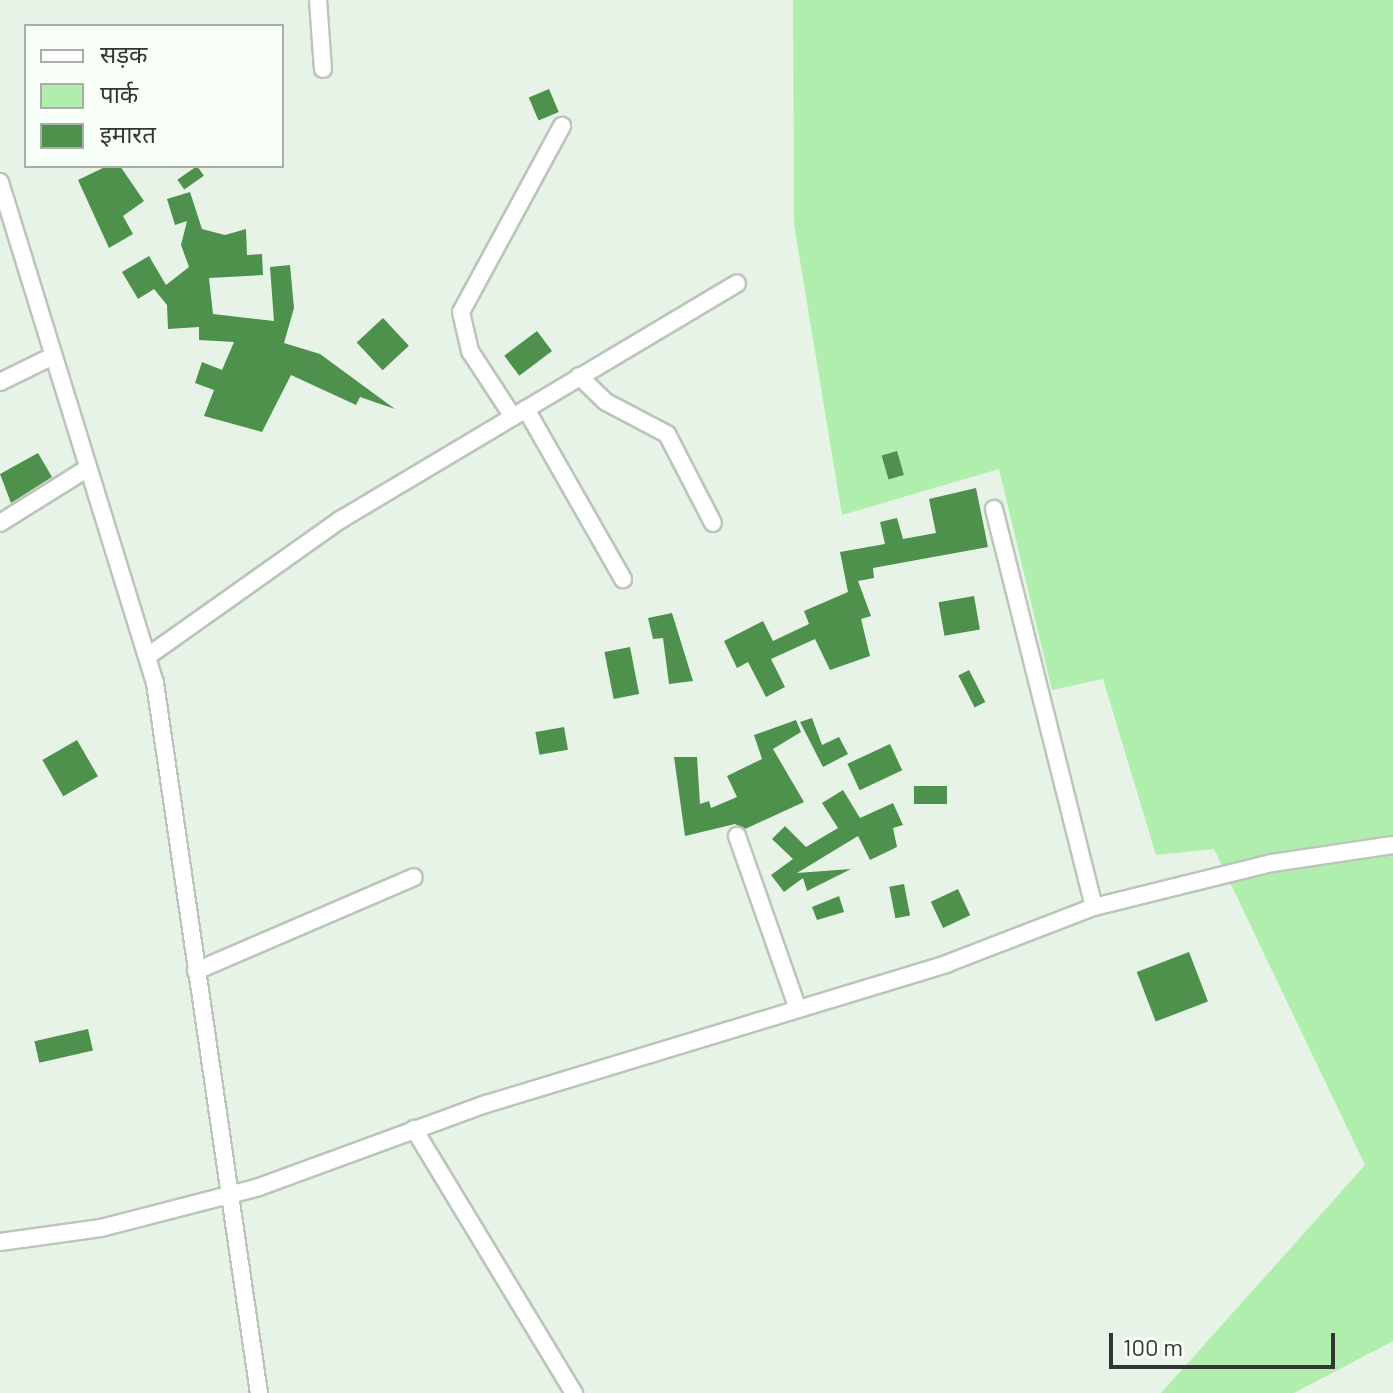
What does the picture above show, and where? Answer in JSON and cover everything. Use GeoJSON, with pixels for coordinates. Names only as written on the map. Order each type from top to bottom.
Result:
{"type":"FeatureCollection","features":[{"type":"Feature","properties":{"kind":"street"},"geometry":{"type":"LineString","coordinates":[[318,0],[323,69]]}},
{"type":"Feature","properties":{"kind":"street"},"geometry":{"type":"LineString","coordinates":[[562,126],[461,312],[470,351],[520,413],[623,579]]}},
{"type":"Feature","properties":{"kind":"street"},"geometry":{"type":"LineString","coordinates":[[0,182],[148,656],[232,1195],[259,1393]]}},
{"type":"Feature","properties":{"kind":"street"},"geometry":{"type":"LineString","coordinates":[[148,656],[340,520],[737,283]]}},
{"type":"Feature","properties":{"kind":"street"},"geometry":{"type":"LineString","coordinates":[[0,382],[53,356]]}},
{"type":"Feature","properties":{"kind":"street"},"geometry":{"type":"LineString","coordinates":[[579,376],[606,402],[667,434],[713,523]]}},
{"type":"Feature","properties":{"kind":"street"},"geometry":{"type":"LineString","coordinates":[[0,523],[88,468]]}},
{"type":"Feature","properties":{"kind":"street"},"geometry":{"type":"LineString","coordinates":[[994,509],[1094,907]]}},
{"type":"Feature","properties":{"kind":"street"},"geometry":{"type":"LineString","coordinates":[[737,836],[797,1006]]}},
{"type":"Feature","properties":{"kind":"street"},"geometry":{"type":"LineString","coordinates":[[0,1242],[101,1228],[232,1195],[414,1129],[797,1006],[946,964],[1094,907],[1272,863],[1393,845]]}},
{"type":"Feature","properties":{"kind":"street"},"geometry":{"type":"LineString","coordinates":[[196,971],[414,877]]}},
{"type":"Feature","properties":{"kind":"street"},"geometry":{"type":"LineString","coordinates":[[414,1129],[574,1393]]}},
{"type":"Feature","properties":{"kind":"green space"},"geometry":{"type":"Polygon","coordinates":[[[793,0],[1393,0],[1393,1341],[1294,1393],[1161,1393],[1365,1165],[1214,849],[1156,855],[1103,679],[1052,690],[999,469],[842,515],[794,224],[793,0]]]}},
{"type":"Feature","properties":{"kind":"building"},"geometry":{"type":"Polygon","coordinates":[[[549,89],[559,112],[539,121],[529,98],[549,89]]]}},
{"type":"Feature","properties":{"kind":"building"},"geometry":{"type":"Polygon","coordinates":[[[103,168],[121,168],[144,201],[123,216],[133,234],[109,248],[78,180],[103,168]]]}},
{"type":"Feature","properties":{"kind":"building"},"geometry":{"type":"Polygon","coordinates":[[[198,168],[204,176],[184,190],[177,180],[198,168]]]}},
{"type":"Feature","properties":{"kind":"building"},"geometry":{"type":"Polygon","coordinates":[[[190,192],[202,229],[225,235],[246,229],[247,255],[262,254],[263,275],[209,278],[213,314],[274,321],[270,267],[290,265],[294,308],[284,343],[320,354],[395,409],[360,397],[356,405],[291,375],[262,432],[204,416],[214,390],[195,383],[202,362],[222,370],[234,342],[199,340],[199,327],[168,329],[167,305],[154,289],[138,299],[122,272],[149,256],[166,285],[189,267],[181,245],[187,221],[175,225],[167,199],[190,192]]]}},
{"type":"Feature","properties":{"kind":"building"},"geometry":{"type":"Polygon","coordinates":[[[383,318],[409,346],[383,370],[357,343],[383,318]]]}},
{"type":"Feature","properties":{"kind":"building"},"geometry":{"type":"Polygon","coordinates":[[[537,331],[552,351],[519,376],[504,356],[537,331]]]}},
{"type":"Feature","properties":{"kind":"building"},"geometry":{"type":"Polygon","coordinates":[[[897,451],[904,475],[889,479],[882,455],[897,451]]]}},
{"type":"Feature","properties":{"kind":"building"},"geometry":{"type":"Polygon","coordinates":[[[38,453],[52,477],[11,503],[0,474],[38,453]]]}},
{"type":"Feature","properties":{"kind":"building"},"geometry":{"type":"Polygon","coordinates":[[[976,488],[988,547],[873,568],[874,578],[858,581],[871,616],[861,619],[870,656],[830,670],[815,639],[771,659],[785,687],[766,697],[748,662],[737,668],[724,641],[763,621],[773,641],[809,624],[804,611],[848,592],[840,552],[885,544],[880,522],[897,518],[903,539],[936,533],[929,499],[976,488]]]}},
{"type":"Feature","properties":{"kind":"building"},"geometry":{"type":"Polygon","coordinates":[[[974,596],[980,629],[944,636],[939,602],[974,596]]]}},
{"type":"Feature","properties":{"kind":"building"},"geometry":{"type":"Polygon","coordinates":[[[672,613],[693,681],[669,684],[663,638],[653,639],[648,618],[672,613]]]}},
{"type":"Feature","properties":{"kind":"building"},"geometry":{"type":"Polygon","coordinates":[[[630,647],[639,694],[614,699],[604,652],[630,647]]]}},
{"type":"Feature","properties":{"kind":"building"},"geometry":{"type":"Polygon","coordinates":[[[969,670],[985,702],[975,708],[958,675],[969,670]]]}},
{"type":"Feature","properties":{"kind":"building"},"geometry":{"type":"Polygon","coordinates":[[[812,718],[822,745],[839,737],[848,754],[823,767],[800,722],[812,718]]]}},
{"type":"Feature","properties":{"kind":"building"},"geometry":{"type":"Polygon","coordinates":[[[796,720],[801,732],[773,749],[804,802],[745,829],[735,824],[685,836],[674,757],[697,757],[700,804],[709,801],[711,808],[737,797],[727,776],[762,759],[754,735],[796,720]]]}},
{"type":"Feature","properties":{"kind":"building"},"geometry":{"type":"Polygon","coordinates":[[[564,727],[568,750],[539,755],[535,732],[564,727]]]}},
{"type":"Feature","properties":{"kind":"building"},"geometry":{"type":"Polygon","coordinates":[[[77,740],[98,776],[63,796],[42,760],[77,740]]]}},
{"type":"Feature","properties":{"kind":"building"},"geometry":{"type":"Polygon","coordinates":[[[890,744],[902,770],[860,790],[847,764],[890,744]]]}},
{"type":"Feature","properties":{"kind":"building"},"geometry":{"type":"Polygon","coordinates":[[[914,786],[947,786],[947,804],[914,804],[914,786]]]}},
{"type":"Feature","properties":{"kind":"building"},"geometry":{"type":"Polygon","coordinates":[[[843,790],[860,818],[893,803],[903,825],[893,828],[897,847],[870,860],[858,836],[797,873],[851,869],[807,891],[803,878],[784,892],[771,875],[793,859],[772,839],[785,826],[806,847],[838,828],[822,803],[843,790]]]}},
{"type":"Feature","properties":{"kind":"building"},"geometry":{"type":"Polygon","coordinates":[[[904,884],[910,915],[895,918],[889,887],[904,884]]]}},
{"type":"Feature","properties":{"kind":"building"},"geometry":{"type":"Polygon","coordinates":[[[958,889],[970,915],[943,928],[931,902],[958,889]]]}},
{"type":"Feature","properties":{"kind":"building"},"geometry":{"type":"Polygon","coordinates":[[[839,896],[844,912],[817,920],[812,907],[839,896]]]}},
{"type":"Feature","properties":{"kind":"building"},"geometry":{"type":"Polygon","coordinates":[[[1189,952],[1208,1001],[1156,1022],[1137,972],[1189,952]]]}},
{"type":"Feature","properties":{"kind":"building"},"geometry":{"type":"Polygon","coordinates":[[[88,1029],[93,1050],[39,1063],[34,1041],[88,1029]]]}}]}
